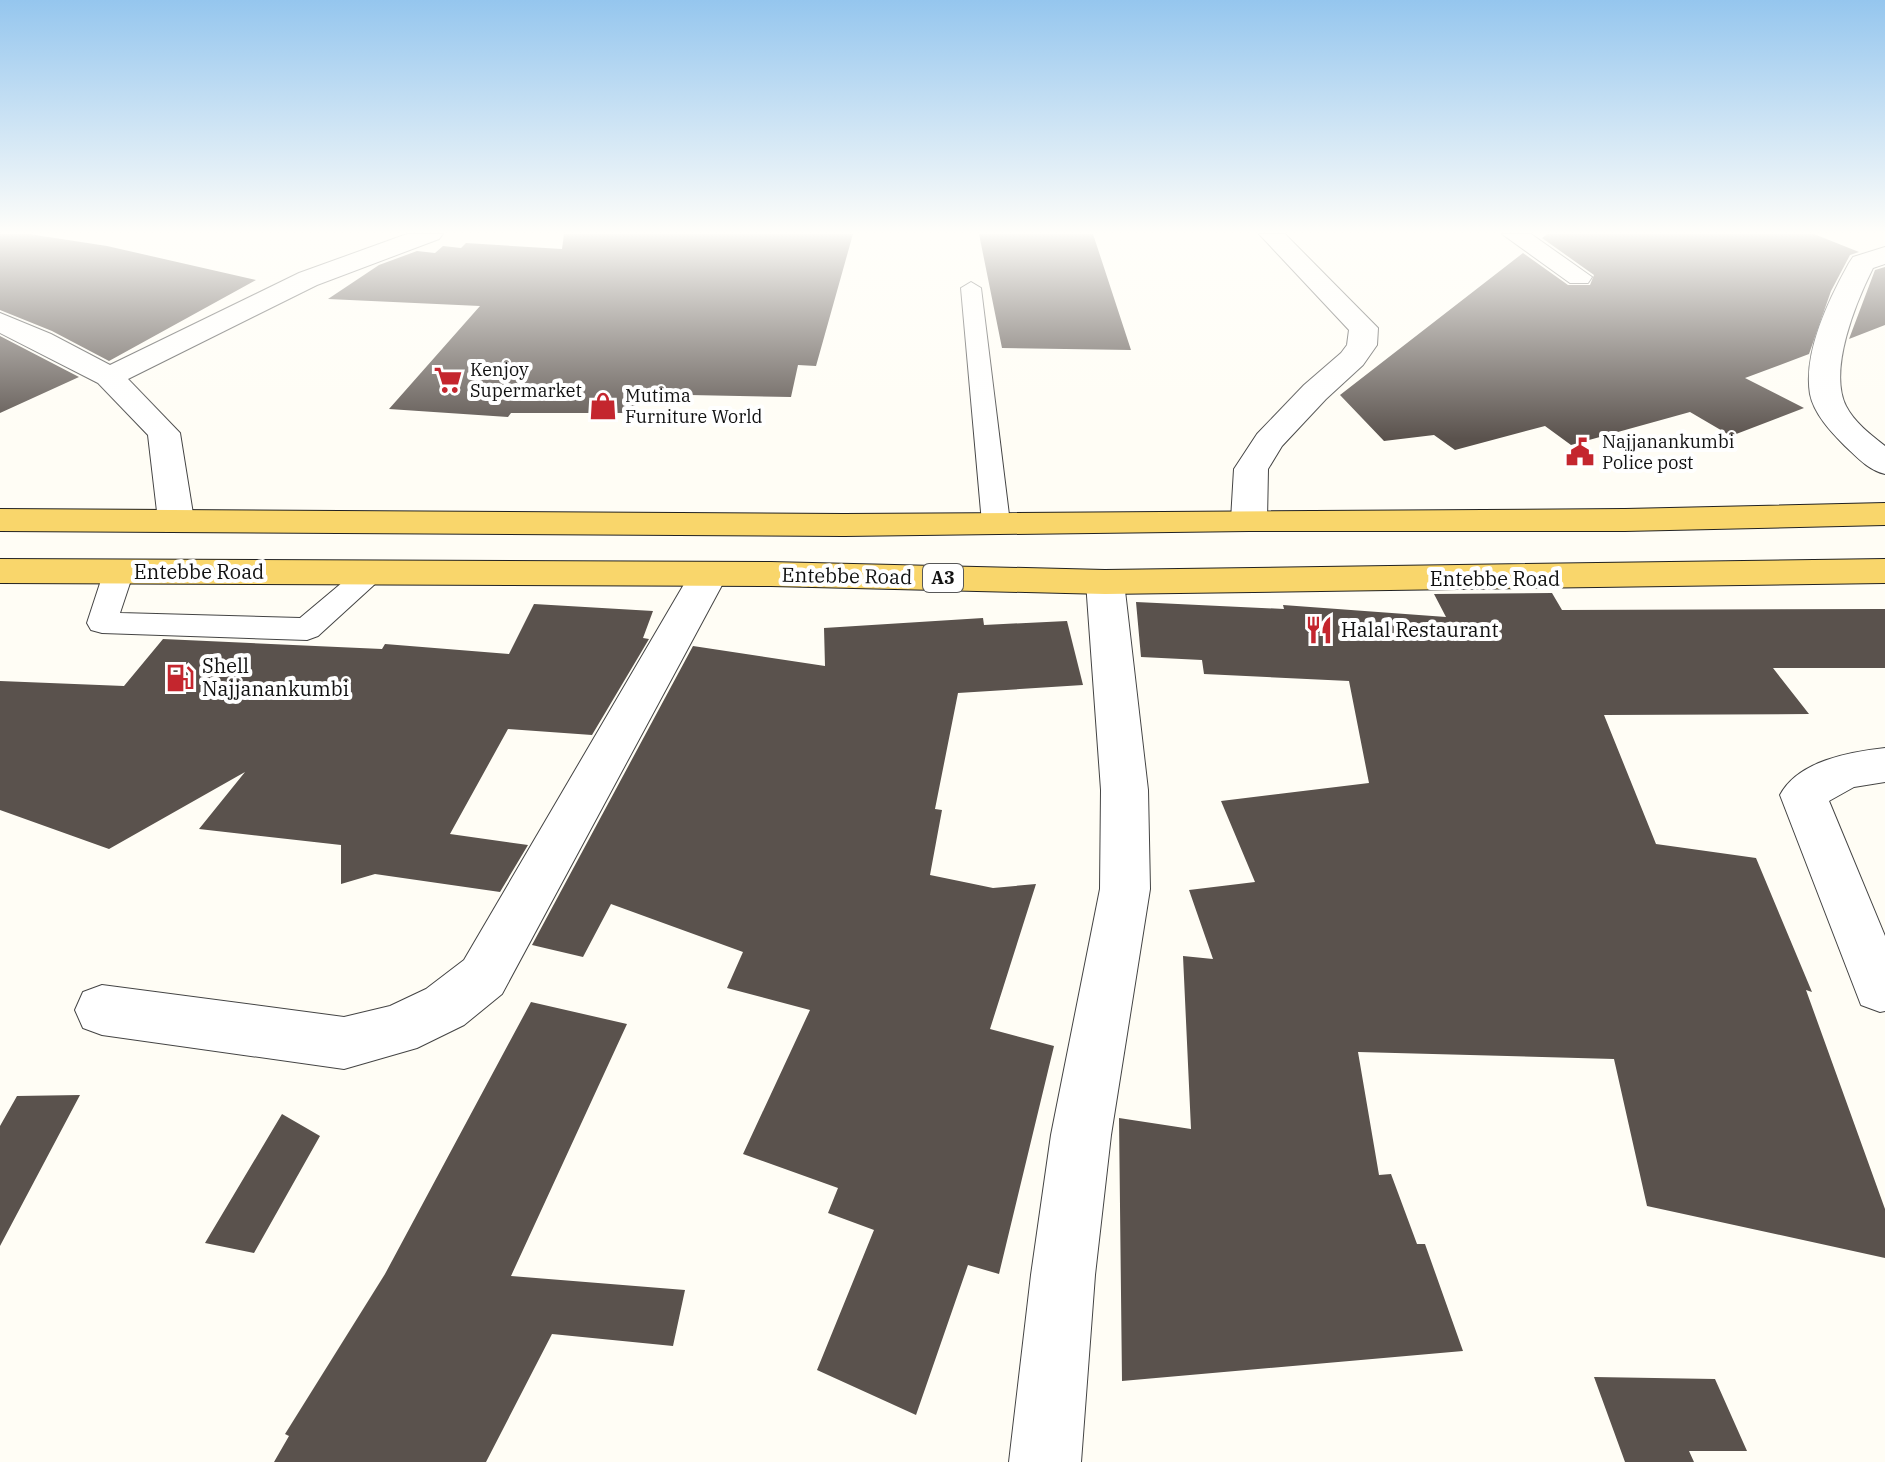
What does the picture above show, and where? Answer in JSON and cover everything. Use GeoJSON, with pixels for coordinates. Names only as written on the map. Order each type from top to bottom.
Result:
{"type":"FeatureCollection","features":[{"type":"Feature","properties":{"kind":"main road"},"geometry":{"type":"LineString","coordinates":[[0,520],[844,525],[1249,520],[1596,521],[1885,514]]}},
{"type":"Feature","properties":{"kind":"main road","name":"Entebbe Road"},"geometry":{"type":"LineString","coordinates":[[0,571],[709,574],[1105,582],[1707,576],[1885,571]]}},
{"type":"Feature","properties":{"kind":"street"},"geometry":{"type":"LineString","coordinates":[[109,377],[261,302]]}},
{"type":"Feature","properties":{"kind":"street"},"geometry":{"type":"LineString","coordinates":[[1249,520],[1251,469],[1269,441],[1315,392],[1352,359],[1362,345],[1364,328],[1339,302]]}},
{"type":"Feature","properties":{"kind":"street"},"geometry":{"type":"LineString","coordinates":[[1845,302],[1827,361],[1826,394],[1841,423],[1885,464]]}},
{"type":"Feature","properties":{"kind":"street"},"geometry":{"type":"LineString","coordinates":[[0,322],[109,377],[164,433],[176,520]]}},
{"type":"Feature","properties":{"kind":"street"},"geometry":{"type":"LineString","coordinates":[[102,1010],[344,1043],[397,1030],[445,1007],[483,977],[709,574]]}},
{"type":"Feature","properties":{"kind":"street"},"geometry":{"type":"LineString","coordinates":[[1045,1462],[1054,1358],[1088,1084],[1119,944],[1127,860],[1122,781],[1105,634],[1105,582]]}},
{"type":"Feature","properties":{"kind":"street"},"geometry":{"type":"LineString","coordinates":[[1880,988],[1803,795],[1825,777],[1860,767],[1885,765]]}},
{"type":"Feature","properties":{"kind":"lane"},"geometry":{"type":"LineString","coordinates":[[973,302],[996,523]]}},
{"type":"Feature","properties":{"kind":"lane"},"geometry":{"type":"LineString","coordinates":[[119,571],[102,623],[307,629],[372,573]]}},
{"type":"Feature","properties":{"kind":"building"},"geometry":{"type":"Polygon","coordinates":[[[0,302],[216,302],[109,361],[52,331],[0,310],[0,302]]]}},
{"type":"Feature","properties":{"kind":"building"},"geometry":{"type":"Polygon","coordinates":[[[398,302],[834,302],[816,366],[798,365],[791,397],[640,394],[633,413],[511,413],[508,417],[389,409],[480,306],[398,302]]]}},
{"type":"Feature","properties":{"kind":"building"},"geometry":{"type":"Polygon","coordinates":[[[993,302],[1115,302],[1131,350],[1002,348],[993,302]]]}},
{"type":"Feature","properties":{"kind":"building"},"geometry":{"type":"Polygon","coordinates":[[[1460,302],[1827,302],[1809,354],[1745,378],[1804,408],[1731,436],[1690,412],[1571,445],[1545,426],[1455,450],[1434,435],[1384,441],[1340,395],[1460,302]]]}},
{"type":"Feature","properties":{"kind":"building"},"geometry":{"type":"Polygon","coordinates":[[[1863,302],[1885,302],[1885,325],[1849,339],[1863,302]]]}},
{"type":"Feature","properties":{"kind":"building"},"geometry":{"type":"Polygon","coordinates":[[[0,336],[79,377],[0,413],[0,336]]]}},
{"type":"Feature","properties":{"kind":"building"},"geometry":{"type":"Polygon","coordinates":[[[1552,593],[1562,610],[1885,609],[1885,668],[1773,668],[1809,714],[1604,715],[1656,844],[1756,858],[1812,992],[1806,990],[1885,1209],[1885,1258],[1647,1206],[1614,1059],[1358,1052],[1379,1175],[1391,1174],[1417,1244],[1425,1244],[1463,1351],[1122,1381],[1119,1118],[1191,1129],[1183,956],[1213,959],[1189,890],[1255,882],[1221,801],[1369,783],[1349,681],[1204,674],[1202,660],[1141,657],[1136,602],[1284,609],[1283,605],[1446,617],[1434,594],[1552,593]]]}},
{"type":"Feature","properties":{"kind":"building"},"geometry":{"type":"Polygon","coordinates":[[[534,604],[653,611],[643,638],[649,639],[592,735],[508,729],[450,834],[528,845],[500,892],[375,874],[341,884],[341,845],[199,829],[245,772],[109,849],[0,810],[0,681],[124,686],[163,639],[382,649],[385,644],[509,654],[534,604]]]}},
{"type":"Feature","properties":{"kind":"building"},"geometry":{"type":"Polygon","coordinates":[[[983,618],[984,625],[1067,621],[1083,685],[958,693],[935,809],[942,810],[930,875],[993,888],[1036,884],[990,1029],[1054,1046],[999,1274],[968,1265],[916,1415],[817,1370],[874,1230],[828,1213],[838,1188],[743,1154],[810,1010],[727,988],[743,952],[611,904],[583,957],[532,945],[693,646],[825,666],[824,628],[983,618]]]}},
{"type":"Feature","properties":{"kind":"building"},"geometry":{"type":"Polygon","coordinates":[[[531,1002],[627,1024],[511,1276],[685,1290],[673,1346],[552,1334],[486,1462],[274,1462],[289,1436],[285,1434],[385,1274],[531,1002]]]}},
{"type":"Feature","properties":{"kind":"building"},"geometry":{"type":"Polygon","coordinates":[[[80,1095],[0,1246],[0,1126],[17,1096],[80,1095]]]}},
{"type":"Feature","properties":{"kind":"building"},"geometry":{"type":"Polygon","coordinates":[[[282,1114],[320,1136],[254,1253],[205,1243],[282,1114]]]}},
{"type":"Feature","properties":{"kind":"building"},"geometry":{"type":"Polygon","coordinates":[[[1594,1377],[1715,1379],[1747,1451],[1689,1451],[1694,1462],[1625,1462],[1594,1377]]]}},
{"type":"Feature","properties":{"kind":"place","name":"Kenjoy Supermarket"},"geometry":{"type":"Point","coordinates":[448,380]}},
{"type":"Feature","properties":{"kind":"place","name":"Mutima Furniture World"},"geometry":{"type":"Point","coordinates":[603,406]}},
{"type":"Feature","properties":{"kind":"place","name":"Najjanankumbi Police post"},"geometry":{"type":"Point","coordinates":[1580,452]}},
{"type":"Feature","properties":{"kind":"place","name":"Halal Restaurant"},"geometry":{"type":"Point","coordinates":[1319,630]}},
{"type":"Feature","properties":{"kind":"place","name":"Shell Najjanankumbi"},"geometry":{"type":"Point","coordinates":[180,678]}}]}
